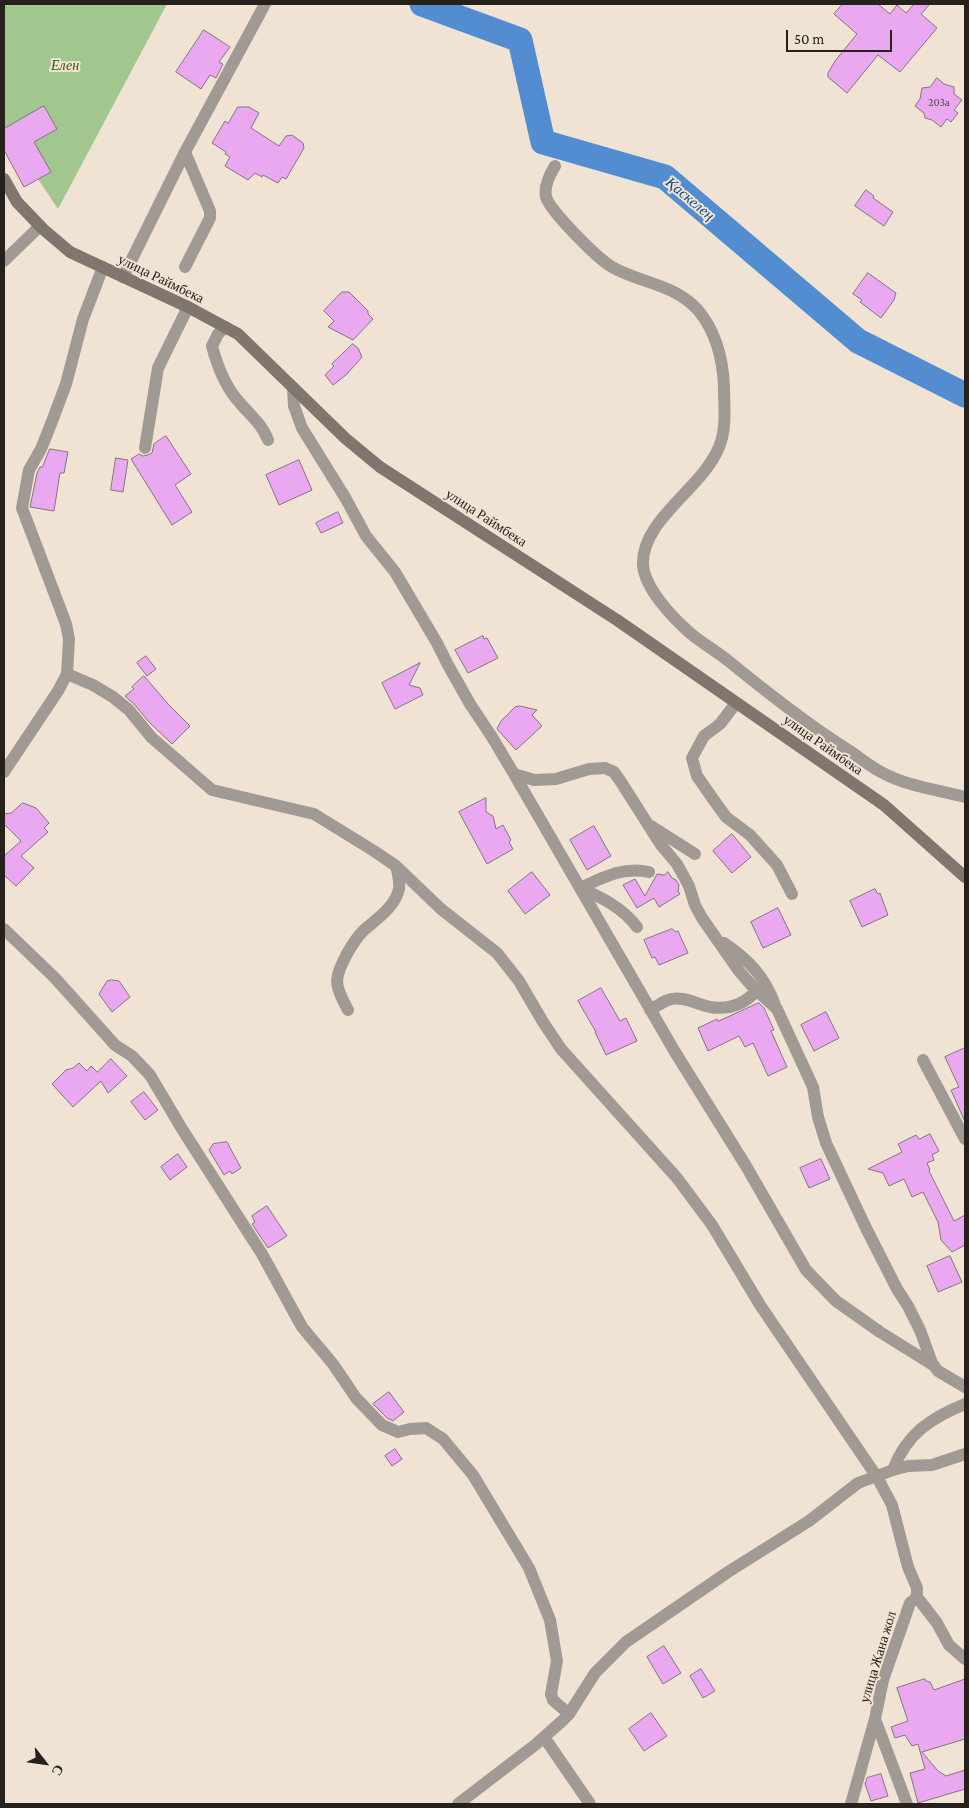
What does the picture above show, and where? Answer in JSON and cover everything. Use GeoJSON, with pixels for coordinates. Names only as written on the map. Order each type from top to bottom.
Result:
{"type":"FeatureCollection","features":[{"type":"Feature","properties":{"kind":"street"},"geometry":{"type":"LineString","coordinates":[[123,277],[185,152],[265,4]]}},
{"type":"Feature","properties":{"kind":"street"},"geometry":{"type":"LineString","coordinates":[[185,152],[210,211],[210,218],[185,267]]}},
{"type":"Feature","properties":{"kind":"street"},"geometry":{"type":"LineString","coordinates":[[555,166],[550,175],[545,194],[551,207],[576,234],[611,266],[680,294],[697,309],[710,326],[723,366],[724,434],[718,449],[708,469],[651,532],[646,549],[643,566],[658,599],[691,633],[730,661],[816,730],[880,772],[922,786],[965,797]]}},
{"type":"Feature","properties":{"kind":"street","name":"улица Раймбека"},"geometry":{"type":"LineString","coordinates":[[4,179],[17,202],[40,226],[70,252],[188,307],[238,334],[345,438],[380,468],[609,615],[884,805],[965,877]]}},
{"type":"Feature","properties":{"kind":"street"},"geometry":{"type":"LineString","coordinates":[[4,261],[40,226]]}},
{"type":"Feature","properties":{"kind":"street"},"geometry":{"type":"LineString","coordinates":[[4,772],[58,692],[67,674],[69,639],[66,624],[22,508],[29,470],[41,449],[66,384],[83,320],[103,267]]}},
{"type":"Feature","properties":{"kind":"street"},"geometry":{"type":"LineString","coordinates":[[145,448],[158,368],[188,307]]}},
{"type":"Feature","properties":{"kind":"street"},"geometry":{"type":"LineString","coordinates":[[225,327],[218,334],[212,346],[216,359],[229,388],[238,402],[258,421],[268,440]]}},
{"type":"Feature","properties":{"kind":"street"},"geometry":{"type":"LineString","coordinates":[[293,388],[294,406],[302,428],[346,499],[366,536],[395,572],[470,704],[514,774],[650,1010],[702,1098],[746,1166],[806,1270],[836,1301],[880,1332],[933,1365]]}},
{"type":"Feature","properties":{"kind":"street"},"geometry":{"type":"LineString","coordinates":[[67,674],[93,685],[113,697],[129,710],[151,737],[212,790],[314,814],[396,866],[441,909],[497,953],[519,982],[562,1049],[677,1178],[712,1224],[760,1305],[877,1477],[892,1504],[908,1567],[917,1588],[917,1597],[937,1623],[949,1645],[965,1659]]}},
{"type":"Feature","properties":{"kind":"street"},"geometry":{"type":"LineString","coordinates":[[736,703],[720,724],[704,736],[692,758],[697,776],[726,817],[750,835],[777,865],[792,894]]}},
{"type":"Feature","properties":{"kind":"street"},"geometry":{"type":"LineString","coordinates":[[514,774],[534,780],[556,779],[589,769],[606,768],[614,772],[660,845],[677,864],[689,886],[695,905],[702,918],[739,971],[777,1009]]}},
{"type":"Feature","properties":{"kind":"street"},"geometry":{"type":"LineString","coordinates":[[647,823],[695,854]]}},
{"type":"Feature","properties":{"kind":"street"},"geometry":{"type":"LineString","coordinates":[[348,1010],[340,994],[337,982],[342,965],[350,948],[395,898],[399,889],[396,866]]}},
{"type":"Feature","properties":{"kind":"street"},"geometry":{"type":"LineString","coordinates":[[580,888],[624,870],[649,872]]}},
{"type":"Feature","properties":{"kind":"street"},"geometry":{"type":"LineString","coordinates":[[580,888],[596,895],[630,916],[637,927]]}},
{"type":"Feature","properties":{"kind":"street"},"geometry":{"type":"LineString","coordinates":[[4,928],[55,978],[115,1045],[132,1056],[150,1075],[182,1129],[262,1254],[302,1327],[333,1364],[356,1398],[382,1425],[398,1432],[426,1428],[443,1440],[473,1475],[529,1568],[547,1612],[557,1661],[551,1694],[552,1700],[569,1714]]}},
{"type":"Feature","properties":{"kind":"street"},"geometry":{"type":"LineString","coordinates":[[718,939],[757,970],[770,990],[813,1087],[818,1118],[826,1143],[882,1260],[908,1306],[933,1365],[938,1371],[965,1387]]}},
{"type":"Feature","properties":{"kind":"street"},"geometry":{"type":"LineString","coordinates":[[650,1010],[668,1000],[680,999],[710,1007],[724,1007],[749,999],[757,990]]}},
{"type":"Feature","properties":{"kind":"street"},"geometry":{"type":"LineString","coordinates":[[923,1060],[965,1139]]}},
{"type":"Feature","properties":{"kind":"street"},"geometry":{"type":"LineString","coordinates":[[893,1470],[906,1443],[926,1423],[942,1413],[965,1404]]}},
{"type":"Feature","properties":{"kind":"street"},"geometry":{"type":"LineString","coordinates":[[458,1804],[544,1737],[569,1714],[595,1673],[626,1642],[728,1572],[809,1521],[858,1483],[893,1470],[908,1466],[932,1465],[965,1454]]}},
{"type":"Feature","properties":{"kind":"street","name":"улица Жана жол"},"geometry":{"type":"LineString","coordinates":[[851,1804],[875,1719],[883,1680],[910,1603],[917,1597]]}},
{"type":"Feature","properties":{"kind":"street"},"geometry":{"type":"LineString","coordinates":[[875,1719],[907,1804]]}},
{"type":"Feature","properties":{"kind":"street"},"geometry":{"type":"LineString","coordinates":[[544,1737],[590,1804]]}},
{"type":"Feature","properties":{"kind":"green space","name":"Елен"},"geometry":{"type":"Polygon","coordinates":[[[4,4],[167,4],[58,209],[4,128],[4,4]]]}},
{"type":"Feature","properties":{"kind":"building"},"geometry":{"type":"Polygon","coordinates":[[[843,4],[878,4],[890,14],[897,5],[906,13],[914,4],[930,4],[921,14],[937,28],[900,72],[878,55],[847,93],[828,77],[828,73],[835,61],[857,34],[834,14],[843,4]]]}},
{"type":"Feature","properties":{"kind":"building"},"geometry":{"type":"Polygon","coordinates":[[[204,30],[230,47],[219,62],[223,64],[216,78],[210,75],[201,89],[176,72],[204,30]]]}},
{"type":"Feature","properties":{"kind":"building"},"geometry":{"type":"Polygon","coordinates":[[[937,78],[944,84],[954,87],[954,94],[962,100],[954,110],[958,113],[951,122],[947,119],[941,127],[932,120],[925,118],[924,113],[915,106],[920,99],[922,88],[930,87],[937,78]]]}},
{"type":"Feature","properties":{"kind":"building"},"geometry":{"type":"Polygon","coordinates":[[[44,106],[57,129],[34,142],[51,172],[24,187],[4,150],[4,129],[44,106]]]}},
{"type":"Feature","properties":{"kind":"building"},"geometry":{"type":"Polygon","coordinates":[[[238,107],[249,107],[259,113],[251,128],[279,146],[286,136],[292,135],[303,143],[304,148],[286,179],[282,177],[278,183],[255,173],[248,180],[225,166],[230,157],[212,143],[225,121],[228,123],[238,107]]]}},
{"type":"Feature","properties":{"kind":"building"},"geometry":{"type":"Polygon","coordinates":[[[866,190],[874,196],[873,198],[893,212],[884,226],[855,206],[866,190]]]}},
{"type":"Feature","properties":{"kind":"building"},"geometry":{"type":"Polygon","coordinates":[[[868,273],[896,293],[894,300],[881,318],[860,302],[862,300],[853,294],[868,273]]]}},
{"type":"Feature","properties":{"kind":"building"},"geometry":{"type":"Polygon","coordinates":[[[342,292],[349,292],[368,311],[368,314],[373,319],[353,340],[328,327],[334,321],[324,311],[342,292]]]}},
{"type":"Feature","properties":{"kind":"building"},"geometry":{"type":"Polygon","coordinates":[[[353,344],[358,348],[362,357],[346,375],[333,385],[325,375],[334,366],[332,364],[353,344]]]}},
{"type":"Feature","properties":{"kind":"building"},"geometry":{"type":"Polygon","coordinates":[[[166,436],[191,474],[175,485],[192,512],[172,525],[131,459],[139,454],[143,456],[152,453],[154,444],[166,436]]]}},
{"type":"Feature","properties":{"kind":"building"},"geometry":{"type":"Polygon","coordinates":[[[50,449],[68,452],[64,473],[60,473],[54,511],[30,507],[37,473],[40,467],[42,467],[50,449]]]}},
{"type":"Feature","properties":{"kind":"building"},"geometry":{"type":"Polygon","coordinates":[[[116,458],[128,460],[123,492],[111,490],[116,458]]]}},
{"type":"Feature","properties":{"kind":"building"},"geometry":{"type":"Polygon","coordinates":[[[299,460],[312,490],[279,505],[266,475],[299,460]]]}},
{"type":"Feature","properties":{"kind":"building"},"geometry":{"type":"Polygon","coordinates":[[[338,512],[343,523],[321,533],[316,523],[338,512]]]}},
{"type":"Feature","properties":{"kind":"building"},"geometry":{"type":"Polygon","coordinates":[[[483,636],[484,639],[487,638],[498,658],[468,673],[455,650],[483,636]]]}},
{"type":"Feature","properties":{"kind":"building"},"geometry":{"type":"Polygon","coordinates":[[[146,656],[156,669],[147,676],[137,663],[146,656]]]}},
{"type":"Feature","properties":{"kind":"building"},"geometry":{"type":"Polygon","coordinates":[[[420,663],[409,685],[420,688],[423,695],[395,709],[382,683],[420,663]]]}},
{"type":"Feature","properties":{"kind":"building"},"geometry":{"type":"Polygon","coordinates":[[[144,676],[190,726],[172,744],[125,696],[134,689],[132,687],[144,676]]]}},
{"type":"Feature","properties":{"kind":"building"},"geometry":{"type":"Polygon","coordinates":[[[520,706],[537,710],[532,715],[542,726],[516,750],[497,729],[501,721],[515,707],[520,706]]]}},
{"type":"Feature","properties":{"kind":"building"},"geometry":{"type":"Polygon","coordinates":[[[486,798],[486,812],[493,816],[496,829],[503,825],[511,840],[509,842],[513,849],[487,864],[459,812],[486,798]]]}},
{"type":"Feature","properties":{"kind":"building"},"geometry":{"type":"Polygon","coordinates":[[[23,803],[36,808],[49,823],[44,828],[48,832],[21,856],[34,868],[16,886],[4,875],[4,856],[21,841],[4,824],[4,814],[11,813],[23,803]]]}},
{"type":"Feature","properties":{"kind":"building"},"geometry":{"type":"Polygon","coordinates":[[[594,826],[611,856],[587,870],[570,840],[594,826]]]}},
{"type":"Feature","properties":{"kind":"building"},"geometry":{"type":"Polygon","coordinates":[[[732,834],[751,857],[732,873],[713,851],[732,834]]]}},
{"type":"Feature","properties":{"kind":"building"},"geometry":{"type":"Polygon","coordinates":[[[532,872],[550,895],[525,914],[508,891],[532,872]]]}},
{"type":"Feature","properties":{"kind":"building"},"geometry":{"type":"Polygon","coordinates":[[[668,872],[679,885],[678,891],[680,894],[659,907],[654,898],[637,908],[623,885],[635,879],[645,896],[657,874],[664,875],[668,872]]]}},
{"type":"Feature","properties":{"kind":"building"},"geometry":{"type":"Polygon","coordinates":[[[875,889],[878,894],[880,893],[888,915],[862,927],[850,901],[875,889]]]}},
{"type":"Feature","properties":{"kind":"building"},"geometry":{"type":"Polygon","coordinates":[[[778,908],[791,935],[763,948],[751,922],[778,908]]]}},
{"type":"Feature","properties":{"kind":"building"},"geometry":{"type":"Polygon","coordinates":[[[672,929],[676,932],[678,931],[688,953],[659,965],[655,957],[652,958],[644,940],[672,929]]]}},
{"type":"Feature","properties":{"kind":"building"},"geometry":{"type":"Polygon","coordinates":[[[107,981],[119,981],[130,997],[112,1012],[99,994],[107,981]]]}},
{"type":"Feature","properties":{"kind":"building"},"geometry":{"type":"Polygon","coordinates":[[[601,988],[620,1021],[626,1018],[637,1041],[606,1055],[596,1032],[578,1001],[601,988]]]}},
{"type":"Feature","properties":{"kind":"building"},"geometry":{"type":"Polygon","coordinates":[[[759,1003],[764,1008],[774,1030],[771,1031],[787,1067],[768,1076],[753,1043],[745,1047],[739,1036],[708,1051],[698,1028],[759,1003]]]}},
{"type":"Feature","properties":{"kind":"building"},"geometry":{"type":"Polygon","coordinates":[[[826,1012],[839,1038],[814,1051],[801,1025],[826,1012]]]}},
{"type":"Feature","properties":{"kind":"building"},"geometry":{"type":"Polygon","coordinates":[[[965,1048],[965,1122],[951,1090],[959,1087],[945,1057],[965,1048]]]}},
{"type":"Feature","properties":{"kind":"building"},"geometry":{"type":"Polygon","coordinates":[[[111,1059],[127,1076],[108,1093],[101,1081],[73,1107],[52,1084],[66,1070],[73,1068],[79,1063],[87,1071],[91,1066],[97,1072],[111,1059]]]}},
{"type":"Feature","properties":{"kind":"building"},"geometry":{"type":"Polygon","coordinates":[[[144,1092],[158,1110],[145,1120],[131,1102],[144,1092]]]}},
{"type":"Feature","properties":{"kind":"building"},"geometry":{"type":"Polygon","coordinates":[[[930,1134],[939,1151],[932,1155],[934,1160],[927,1163],[929,1171],[954,1221],[965,1215],[965,1245],[952,1252],[941,1240],[938,1222],[923,1192],[912,1197],[904,1179],[889,1186],[883,1173],[868,1169],[902,1152],[898,1144],[916,1135],[919,1139],[930,1134]]]}},
{"type":"Feature","properties":{"kind":"building"},"geometry":{"type":"Polygon","coordinates":[[[227,1142],[241,1168],[232,1174],[230,1171],[224,1175],[209,1150],[213,1144],[227,1142]]]}},
{"type":"Feature","properties":{"kind":"building"},"geometry":{"type":"Polygon","coordinates":[[[178,1154],[187,1167],[170,1180],[161,1167],[178,1154]]]}},
{"type":"Feature","properties":{"kind":"building"},"geometry":{"type":"Polygon","coordinates":[[[821,1159],[830,1179],[809,1188],[800,1168],[821,1159]]]}},
{"type":"Feature","properties":{"kind":"building"},"geometry":{"type":"Polygon","coordinates":[[[267,1206],[287,1236],[268,1248],[252,1224],[255,1222],[252,1216],[267,1206]]]}},
{"type":"Feature","properties":{"kind":"building"},"geometry":{"type":"Polygon","coordinates":[[[950,1256],[962,1282],[938,1292],[927,1266],[950,1256]]]}},
{"type":"Feature","properties":{"kind":"building"},"geometry":{"type":"Polygon","coordinates":[[[389,1392],[404,1412],[393,1421],[387,1418],[373,1404],[389,1392]]]}},
{"type":"Feature","properties":{"kind":"building"},"geometry":{"type":"Polygon","coordinates":[[[395,1449],[402,1459],[392,1466],[385,1456],[395,1449]]]}},
{"type":"Feature","properties":{"kind":"building"},"geometry":{"type":"Polygon","coordinates":[[[664,1646],[681,1673],[663,1684],[647,1657],[664,1646]]]}},
{"type":"Feature","properties":{"kind":"building"},"geometry":{"type":"Polygon","coordinates":[[[701,1669],[715,1691],[703,1698],[690,1676],[701,1669]]]}},
{"type":"Feature","properties":{"kind":"building"},"geometry":{"type":"Polygon","coordinates":[[[925,1679],[930,1682],[934,1690],[965,1679],[965,1739],[922,1752],[938,1771],[946,1776],[965,1770],[965,1789],[918,1803],[910,1773],[925,1769],[918,1744],[912,1746],[905,1735],[895,1738],[891,1727],[908,1721],[897,1688],[925,1679]]]}},
{"type":"Feature","properties":{"kind":"building"},"geometry":{"type":"Polygon","coordinates":[[[651,1713],[667,1736],[644,1751],[629,1729],[651,1713]]]}},
{"type":"Feature","properties":{"kind":"building"},"geometry":{"type":"Polygon","coordinates":[[[881,1774],[888,1796],[871,1801],[865,1784],[867,1778],[881,1774]]]}},
{"type":"Feature","properties":{"kind":"waterway","name":"Қаскелең"},"geometry":{"type":"LineString","coordinates":[[422,4],[520,40],[543,142],[665,177],[858,341],[965,395]]}}]}
